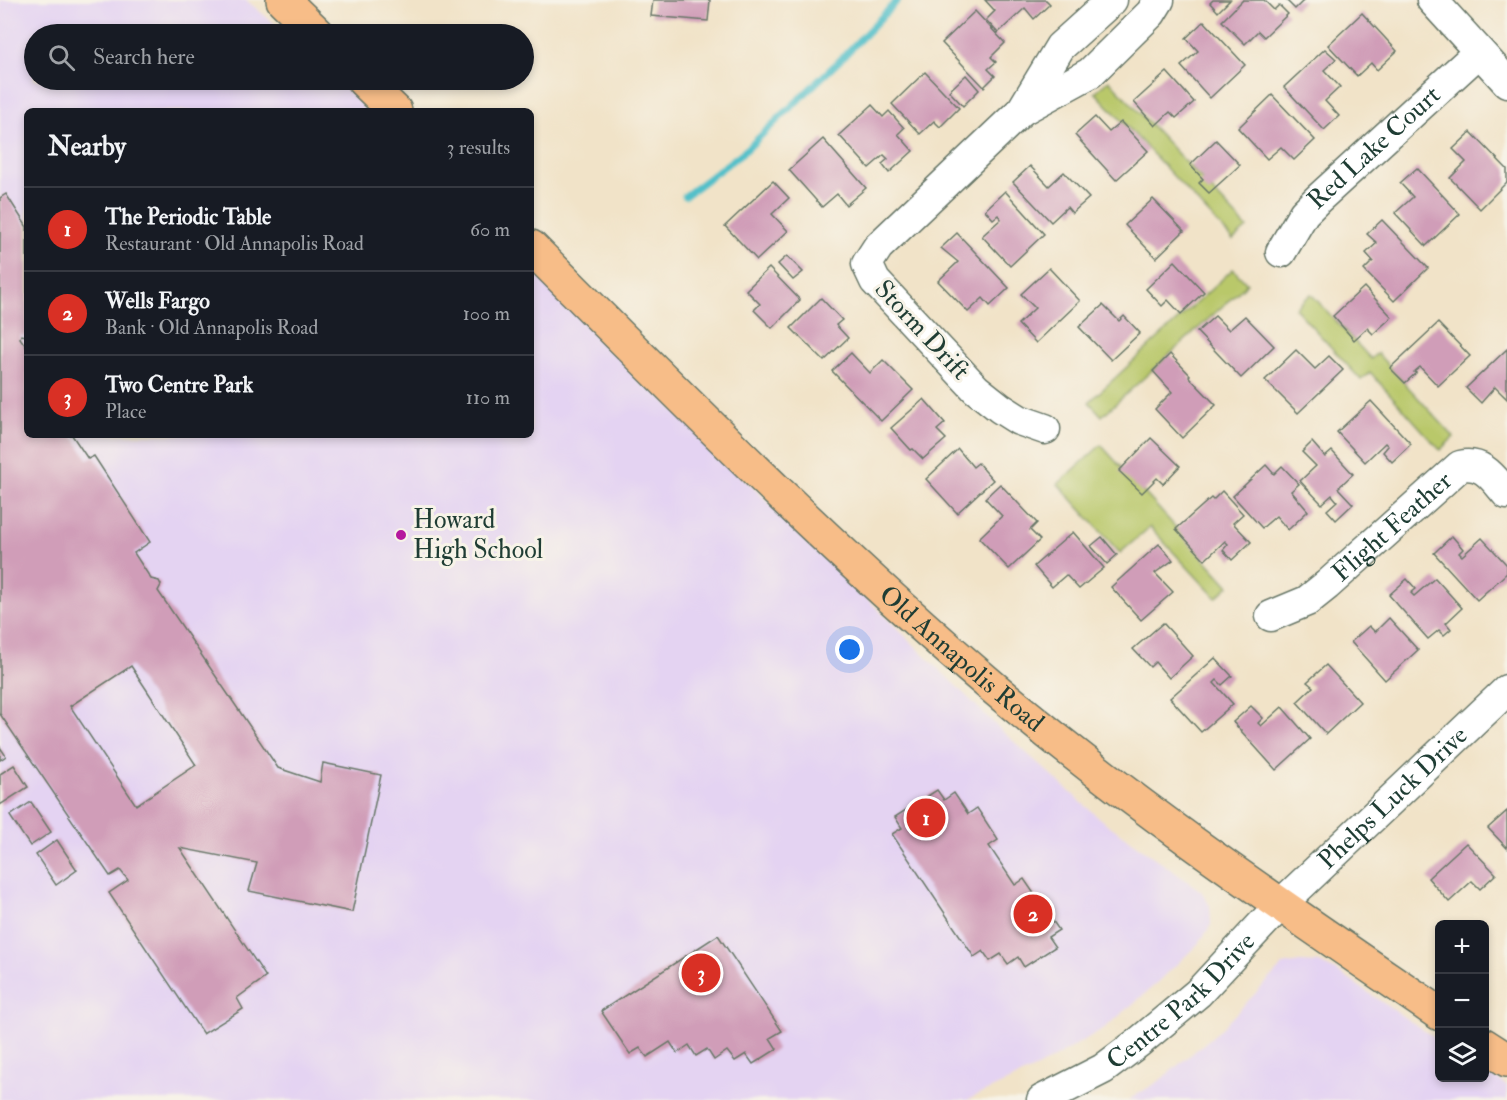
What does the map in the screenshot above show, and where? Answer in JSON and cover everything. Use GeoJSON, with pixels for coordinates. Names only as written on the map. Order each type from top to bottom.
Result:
{"type":"FeatureCollection","features":[{"type":"Feature","properties":{"kind":"main road"},"geometry":{"type":"LineString","coordinates":[[283,0],[308,24]]}},
{"type":"Feature","properties":{"kind":"main road"},"geometry":{"type":"LineString","coordinates":[[373,90],[392,108]]}},
{"type":"Feature","properties":{"kind":"main road","name":"Old Annapolis Road"},"geometry":{"type":"LineString","coordinates":[[534,250],[725,441],[938,640],[1062,744],[1199,848],[1435,1011]]}},
{"type":"Feature","properties":{"kind":"main road"},"geometry":{"type":"LineString","coordinates":[[1489,1048],[1507,1060]]}},
{"type":"Feature","properties":{"kind":"street","name":"Storm Drift"},"geometry":{"type":"LineString","coordinates":[[1022,110],[1060,47],[1112,0]]}},
{"type":"Feature","properties":{"kind":"street","name":"Storm Drift"},"geometry":{"type":"LineString","coordinates":[[1045,429],[1019,420],[976,389],[875,281],[867,264],[878,247],[1022,110],[1090,73],[1151,13],[1160,0]]}},
{"type":"Feature","properties":{"kind":"street"},"geometry":{"type":"LineString","coordinates":[[1432,0],[1507,82]]}},
{"type":"Feature","properties":{"kind":"street","name":"Red Lake Court"},"geometry":{"type":"LineString","coordinates":[[1281,252],[1304,213],[1479,52]]}},
{"type":"Feature","properties":{"kind":"street","name":"Flight Feather"},"geometry":{"type":"LineString","coordinates":[[1271,616],[1307,601],[1460,466],[1470,464],[1481,468],[1507,494]]}},
{"type":"Feature","properties":{"kind":"street","name":"Phelps Luck Drive"},"geometry":{"type":"LineString","coordinates":[[1280,905],[1507,690]]}},
{"type":"Feature","properties":{"kind":"street","name":"Centre Park Drive"},"geometry":{"type":"LineString","coordinates":[[1042,1100],[1103,1069],[1139,1042],[1198,993],[1280,905]]}},
{"type":"Feature","properties":{"kind":"shaded area","name":"Howard High School"},"geometry":{"type":"Polygon","coordinates":[[[0,0],[246,0],[275,24],[24,24],[24,90],[346,90],[365,108],[24,108],[24,438],[534,438],[534,273],[1001,730],[1100,819],[1201,891],[1210,906],[1211,925],[1199,943],[1106,1027],[1037,1068],[967,1100],[0,1100],[0,0]]]}},
{"type":"Feature","properties":{"kind":"shaded area"},"geometry":{"type":"Polygon","coordinates":[[[1300,962],[1319,963],[1338,972],[1435,1038],[1435,1082],[1489,1082],[1489,1074],[1507,1086],[1507,1100],[1128,1100],[1158,1082],[1219,1031],[1283,965],[1300,962]]]}},
{"type":"Feature","properties":{"kind":"green space"},"geometry":{"type":"Polygon","coordinates":[[[1109,80],[1247,228],[1233,240],[1095,92],[1109,80]]]}},
{"type":"Feature","properties":{"kind":"green space"},"geometry":{"type":"Polygon","coordinates":[[[1233,269],[1247,284],[1102,416],[1089,402],[1233,269]]]}},
{"type":"Feature","properties":{"kind":"green space"},"geometry":{"type":"Polygon","coordinates":[[[1311,294],[1371,359],[1377,353],[1454,437],[1440,450],[1370,372],[1361,380],[1295,308],[1311,294]]]}},
{"type":"Feature","properties":{"kind":"green space"},"geometry":{"type":"Polygon","coordinates":[[[1101,445],[1229,586],[1216,598],[1150,527],[1120,553],[1058,484],[1101,445]]]}},
{"type":"Feature","properties":{"kind":"building"},"geometry":{"type":"Polygon","coordinates":[[[653,0],[710,0],[708,21],[651,16],[653,0]]]}},
{"type":"Feature","properties":{"kind":"building"},"geometry":{"type":"Polygon","coordinates":[[[985,0],[1046,0],[1050,4],[1034,19],[1025,8],[998,33],[986,20],[995,11],[985,0]]]}},
{"type":"Feature","properties":{"kind":"building"},"geometry":{"type":"Polygon","coordinates":[[[1213,0],[1230,0],[1218,12],[1210,3],[1213,0]]]}},
{"type":"Feature","properties":{"kind":"building"},"geometry":{"type":"Polygon","coordinates":[[[1243,0],[1264,0],[1274,10],[1279,5],[1288,14],[1264,37],[1258,31],[1245,44],[1222,21],[1243,0]]]}},
{"type":"Feature","properties":{"kind":"building"},"geometry":{"type":"Polygon","coordinates":[[[1286,0],[1304,0],[1295,9],[1286,0]]]}},
{"type":"Feature","properties":{"kind":"building"},"geometry":{"type":"Polygon","coordinates":[[[975,11],[1005,43],[991,57],[996,62],[988,69],[995,76],[984,87],[942,43],[975,11]]]}},
{"type":"Feature","properties":{"kind":"building"},"geometry":{"type":"Polygon","coordinates":[[[1362,13],[1397,51],[1377,70],[1371,63],[1357,76],[1328,45],[1362,13]]]}},
{"type":"Feature","properties":{"kind":"building"},"geometry":{"type":"Polygon","coordinates":[[[1204,21],[1245,65],[1210,98],[1181,66],[1198,51],[1186,38],[1204,21]]]}},
{"type":"Feature","properties":{"kind":"building"},"geometry":{"type":"Polygon","coordinates":[[[1325,49],[1336,59],[1324,70],[1340,87],[1325,101],[1339,116],[1324,130],[1284,87],[1325,49]]]}},
{"type":"Feature","properties":{"kind":"building"},"geometry":{"type":"Polygon","coordinates":[[[925,72],[959,108],[940,127],[934,121],[920,134],[892,104],[925,72]]]}},
{"type":"Feature","properties":{"kind":"building"},"geometry":{"type":"Polygon","coordinates":[[[1167,72],[1194,102],[1176,118],[1170,112],[1155,126],[1134,102],[1167,72]]]}},
{"type":"Feature","properties":{"kind":"building"},"geometry":{"type":"Polygon","coordinates":[[[966,75],[979,90],[963,106],[949,91],[966,75]]]}},
{"type":"Feature","properties":{"kind":"building"},"geometry":{"type":"Polygon","coordinates":[[[1272,95],[1315,140],[1294,160],[1281,147],[1267,159],[1238,128],[1272,95]]]}},
{"type":"Feature","properties":{"kind":"building"},"geometry":{"type":"Polygon","coordinates":[[[872,105],[883,117],[889,111],[904,128],[898,134],[913,151],[889,173],[882,164],[888,159],[884,155],[869,168],[839,135],[872,105]]]}},
{"type":"Feature","properties":{"kind":"building"},"geometry":{"type":"Polygon","coordinates":[[[1095,117],[1109,132],[1121,122],[1148,151],[1116,180],[1075,135],[1095,117]]]}},
{"type":"Feature","properties":{"kind":"building"},"geometry":{"type":"Polygon","coordinates":[[[1471,132],[1507,169],[1507,182],[1480,209],[1450,178],[1466,162],[1453,149],[1471,132]]]}},
{"type":"Feature","properties":{"kind":"building"},"geometry":{"type":"Polygon","coordinates":[[[823,139],[866,188],[846,205],[837,194],[822,207],[789,170],[823,139]]]}},
{"type":"Feature","properties":{"kind":"building"},"geometry":{"type":"Polygon","coordinates":[[[1216,140],[1240,165],[1209,193],[1199,183],[1203,179],[1190,165],[1216,140]]]}},
{"type":"Feature","properties":{"kind":"building"},"geometry":{"type":"Polygon","coordinates":[[[1030,166],[1049,186],[1064,172],[1089,198],[1072,213],[1067,207],[1051,222],[1013,182],[1030,166]]]}},
{"type":"Feature","properties":{"kind":"building"},"geometry":{"type":"Polygon","coordinates":[[[1417,168],[1460,214],[1426,246],[1395,213],[1413,197],[1400,183],[1417,168]]]}},
{"type":"Feature","properties":{"kind":"building"},"geometry":{"type":"Polygon","coordinates":[[[773,181],[789,198],[772,214],[788,231],[757,260],[725,226],[773,181]]]}},
{"type":"Feature","properties":{"kind":"building"},"geometry":{"type":"Polygon","coordinates":[[[1005,191],[1044,234],[1010,266],[982,236],[1001,219],[998,215],[993,219],[985,210],[1005,191]]]}},
{"type":"Feature","properties":{"kind":"building"},"geometry":{"type":"Polygon","coordinates":[[[6,194],[24,222],[24,336],[21,335],[20,338],[24,344],[24,438],[74,438],[88,459],[94,456],[150,542],[134,553],[151,579],[159,581],[161,585],[158,591],[278,768],[320,782],[323,763],[381,775],[352,912],[249,891],[257,863],[180,848],[266,977],[237,998],[243,1009],[203,1034],[109,893],[128,880],[120,870],[110,876],[0,714],[0,198],[6,194]],[[131,666],[70,706],[136,805],[196,765],[131,666]]]}},
{"type":"Feature","properties":{"kind":"building"},"geometry":{"type":"Polygon","coordinates":[[[1153,199],[1184,231],[1156,258],[1125,225],[1153,199]]]}},
{"type":"Feature","properties":{"kind":"building"},"geometry":{"type":"Polygon","coordinates":[[[1382,220],[1428,268],[1394,301],[1364,270],[1373,261],[1366,253],[1377,243],[1367,234],[1382,220]]]}},
{"type":"Feature","properties":{"kind":"building"},"geometry":{"type":"Polygon","coordinates":[[[957,233],[1009,288],[990,306],[983,298],[968,312],[938,281],[958,262],[941,248],[957,233]]]}},
{"type":"Feature","properties":{"kind":"building"},"geometry":{"type":"Polygon","coordinates":[[[787,256],[803,272],[793,280],[778,264],[787,256]]]}},
{"type":"Feature","properties":{"kind":"building"},"geometry":{"type":"Polygon","coordinates":[[[1175,261],[1204,292],[1181,314],[1168,300],[1162,306],[1146,289],[1175,261]]]}},
{"type":"Feature","properties":{"kind":"building"},"geometry":{"type":"Polygon","coordinates":[[[769,268],[800,300],[772,328],[754,310],[760,304],[746,290],[769,268]]]}},
{"type":"Feature","properties":{"kind":"building"},"geometry":{"type":"Polygon","coordinates":[[[1049,268],[1080,301],[1036,343],[1018,324],[1035,308],[1021,294],[1049,268]]]}},
{"type":"Feature","properties":{"kind":"building"},"geometry":{"type":"Polygon","coordinates":[[[1364,287],[1392,317],[1373,334],[1367,328],[1354,340],[1333,316],[1364,287]]]}},
{"type":"Feature","properties":{"kind":"building"},"geometry":{"type":"Polygon","coordinates":[[[821,298],[842,320],[836,325],[848,338],[824,361],[791,328],[821,298]]]}},
{"type":"Feature","properties":{"kind":"building"},"geometry":{"type":"Polygon","coordinates":[[[1103,305],[1119,321],[1124,316],[1140,333],[1111,360],[1079,327],[1103,305]]]}},
{"type":"Feature","properties":{"kind":"building"},"geometry":{"type":"Polygon","coordinates":[[[1215,316],[1229,330],[1245,316],[1274,346],[1241,378],[1197,332],[1215,316]]]}},
{"type":"Feature","properties":{"kind":"building"},"geometry":{"type":"Polygon","coordinates":[[[1438,323],[1470,356],[1438,386],[1420,367],[1405,383],[1390,368],[1438,323]]]}},
{"type":"Feature","properties":{"kind":"building"},"geometry":{"type":"Polygon","coordinates":[[[1507,349],[1507,399],[1495,387],[1481,403],[1466,388],[1507,349]]]}},
{"type":"Feature","properties":{"kind":"building"},"geometry":{"type":"Polygon","coordinates":[[[1296,350],[1315,369],[1329,356],[1343,370],[1298,413],[1265,380],[1296,350]]]}},
{"type":"Feature","properties":{"kind":"building"},"geometry":{"type":"Polygon","coordinates":[[[851,353],[870,373],[883,360],[913,390],[881,421],[832,371],[851,353]]]}},
{"type":"Feature","properties":{"kind":"building"},"geometry":{"type":"Polygon","coordinates":[[[1170,354],[1216,405],[1182,438],[1155,409],[1172,392],[1153,371],[1170,354]]]}},
{"type":"Feature","properties":{"kind":"building"},"geometry":{"type":"Polygon","coordinates":[[[924,399],[945,423],[937,430],[946,439],[923,459],[913,449],[911,450],[891,428],[924,399]]]}},
{"type":"Feature","properties":{"kind":"building"},"geometry":{"type":"Polygon","coordinates":[[[1371,401],[1411,444],[1392,462],[1383,452],[1388,446],[1385,443],[1365,462],[1337,432],[1371,401]]]}},
{"type":"Feature","properties":{"kind":"building"},"geometry":{"type":"Polygon","coordinates":[[[1151,438],[1180,466],[1163,484],[1157,478],[1142,493],[1119,471],[1151,438]]]}},
{"type":"Feature","properties":{"kind":"building"},"geometry":{"type":"Polygon","coordinates":[[[1312,442],[1325,457],[1332,451],[1353,474],[1338,488],[1353,504],[1336,520],[1327,510],[1337,501],[1332,495],[1322,504],[1300,481],[1316,466],[1302,452],[1312,442]]]}},
{"type":"Feature","properties":{"kind":"building"},"geometry":{"type":"Polygon","coordinates":[[[958,449],[973,467],[978,463],[993,480],[957,513],[926,479],[958,449]]]}},
{"type":"Feature","properties":{"kind":"building"},"geometry":{"type":"Polygon","coordinates":[[[1266,465],[1274,474],[1282,466],[1299,484],[1291,491],[1308,511],[1288,530],[1276,516],[1262,528],[1233,496],[1266,465]]]}},
{"type":"Feature","properties":{"kind":"building"},"geometry":{"type":"Polygon","coordinates":[[[1000,484],[1037,523],[1030,530],[1040,540],[1009,569],[979,538],[1002,516],[985,498],[1000,484]]]}},
{"type":"Feature","properties":{"kind":"building"},"geometry":{"type":"Polygon","coordinates":[[[1222,491],[1243,514],[1233,523],[1251,542],[1232,560],[1223,550],[1228,544],[1225,541],[1205,560],[1176,529],[1222,491]]]}},
{"type":"Feature","properties":{"kind":"building"},"geometry":{"type":"Polygon","coordinates":[[[1073,532],[1104,568],[1079,589],[1066,575],[1052,587],[1034,566],[1073,532]]]}},
{"type":"Feature","properties":{"kind":"building"},"geometry":{"type":"Polygon","coordinates":[[[1452,536],[1463,549],[1459,553],[1462,556],[1482,538],[1507,565],[1507,573],[1477,600],[1434,553],[1452,536]]]}},
{"type":"Feature","properties":{"kind":"building"},"geometry":{"type":"Polygon","coordinates":[[[1102,537],[1117,555],[1107,564],[1091,546],[1102,537]]]}},
{"type":"Feature","properties":{"kind":"building"},"geometry":{"type":"Polygon","coordinates":[[[1159,544],[1173,560],[1155,573],[1173,592],[1141,620],[1111,587],[1159,544]]]}},
{"type":"Feature","properties":{"kind":"building"},"geometry":{"type":"Polygon","coordinates":[[[1435,578],[1462,608],[1446,623],[1451,629],[1444,635],[1439,630],[1428,639],[1389,595],[1407,579],[1416,589],[1411,593],[1414,596],[1435,578]]]}},
{"type":"Feature","properties":{"kind":"building"},"geometry":{"type":"Polygon","coordinates":[[[1389,618],[1418,650],[1385,680],[1351,642],[1369,626],[1375,632],[1389,618]]]}},
{"type":"Feature","properties":{"kind":"building"},"geometry":{"type":"Polygon","coordinates":[[[1163,623],[1193,656],[1169,678],[1155,662],[1150,667],[1133,649],[1163,623]]]}},
{"type":"Feature","properties":{"kind":"building"},"geometry":{"type":"Polygon","coordinates":[[[1215,658],[1232,676],[1222,685],[1217,680],[1214,683],[1233,704],[1201,732],[1170,698],[1215,658]]]}},
{"type":"Feature","properties":{"kind":"building"},"geometry":{"type":"Polygon","coordinates":[[[1326,665],[1360,702],[1326,734],[1297,702],[1313,687],[1307,682],[1326,665]]]}},
{"type":"Feature","properties":{"kind":"building"},"geometry":{"type":"Polygon","coordinates":[[[1251,706],[1263,718],[1258,723],[1261,726],[1282,707],[1310,739],[1276,770],[1233,722],[1251,706]]]}},
{"type":"Feature","properties":{"kind":"building"},"geometry":{"type":"Polygon","coordinates":[[[0,747],[6,756],[0,760],[0,747]]]}},
{"type":"Feature","properties":{"kind":"building"},"geometry":{"type":"Polygon","coordinates":[[[14,765],[28,787],[0,805],[0,774],[14,765]]]}},
{"type":"Feature","properties":{"kind":"building"},"geometry":{"type":"Polygon","coordinates":[[[937,790],[944,800],[954,793],[968,814],[977,808],[998,840],[989,846],[1015,885],[1024,879],[1059,930],[1048,937],[1055,947],[1024,967],[1018,957],[1008,964],[1001,954],[990,961],[983,951],[974,957],[892,834],[902,828],[895,817],[937,790]]]}},
{"type":"Feature","properties":{"kind":"building"},"geometry":{"type":"Polygon","coordinates":[[[31,802],[51,832],[30,846],[10,816],[31,802]]]}},
{"type":"Feature","properties":{"kind":"building"},"geometry":{"type":"Polygon","coordinates":[[[1507,811],[1507,848],[1488,828],[1507,811]]]}},
{"type":"Feature","properties":{"kind":"building"},"geometry":{"type":"Polygon","coordinates":[[[57,840],[77,870],[56,885],[36,855],[57,840]]]}},
{"type":"Feature","properties":{"kind":"building"},"geometry":{"type":"Polygon","coordinates":[[[1466,843],[1496,874],[1480,889],[1472,881],[1449,902],[1428,878],[1466,843]]]}},
{"type":"Feature","properties":{"kind":"building"},"geometry":{"type":"Polygon","coordinates":[[[718,935],[782,1031],[770,1038],[777,1049],[753,1064],[746,1054],[735,1061],[727,1051],[714,1060],[707,1049],[696,1056],[689,1045],[677,1053],[670,1042],[647,1057],[640,1048],[630,1054],[601,1011],[718,935]]]}},
{"type":"Feature","properties":{"kind":"waterway"},"geometry":{"type":"LineString","coordinates":[[685,196],[746,150],[838,62],[898,0]]}},
{"type":"Feature","properties":{"kind":"place","name":"Howard High School"},"geometry":{"type":"Point","coordinates":[401,535]}},
{"type":"Feature","properties":{"kind":"place","name":"The Periodic Table"},"geometry":{"type":"Point","coordinates":[926,818]}},
{"type":"Feature","properties":{"kind":"place","name":"Wells Fargo"},"geometry":{"type":"Point","coordinates":[1033,914]}},
{"type":"Feature","properties":{"kind":"place","name":"Two Centre Park"},"geometry":{"type":"Point","coordinates":[701,973]}}]}
